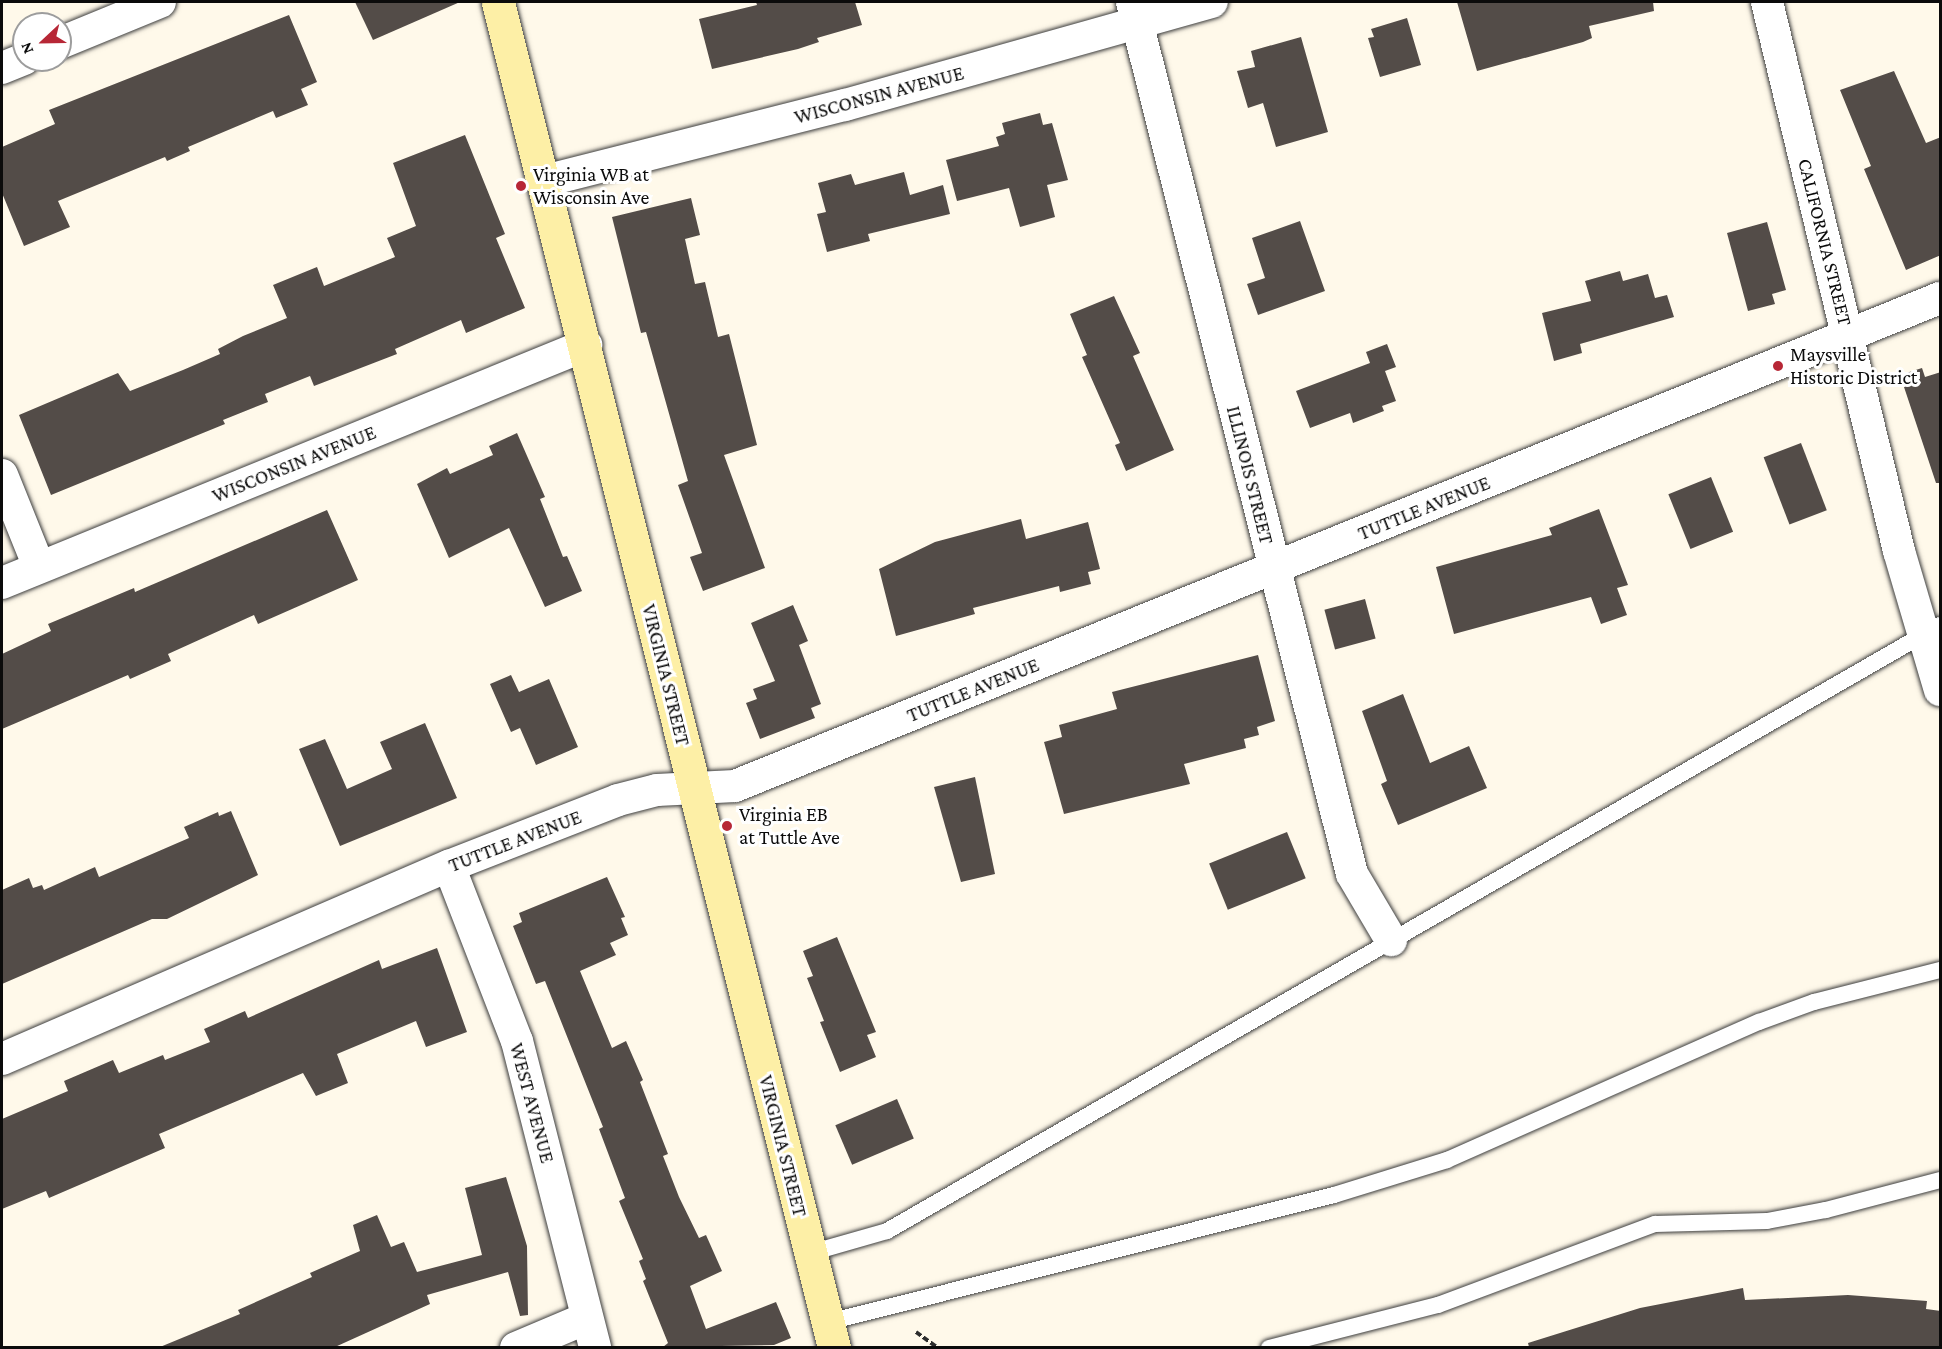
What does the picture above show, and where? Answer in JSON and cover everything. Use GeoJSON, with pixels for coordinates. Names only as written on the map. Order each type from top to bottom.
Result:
{"type":"FeatureCollection","features":[{"type":"Feature","properties":{"kind":"street"},"geometry":{"type":"LineString","coordinates":[[72,38],[160,2]]}},
{"type":"Feature","properties":{"kind":"street","name":"VIRGINIA STREET"},"geometry":{"type":"LineString","coordinates":[[498,2],[586,345],[693,788],[831,1335]]}},
{"type":"Feature","properties":{"kind":"street","name":"WISCONSIN AVENUE"},"geometry":{"type":"LineString","coordinates":[[544,181],[845,105],[1134,12],[1212,2]]}},
{"type":"Feature","properties":{"kind":"street","name":"CALIFORNIA STREET"},"geometry":{"type":"LineString","coordinates":[[1767,2],[1899,551],[1932,629],[1941,690]]}},
{"type":"Feature","properties":{"kind":"street","name":"ILLINOIS STREET"},"geometry":{"type":"LineString","coordinates":[[1134,12],[1352,874],[1391,940]]}},
{"type":"Feature","properties":{"kind":"street","name":"TUTTLE AVENUE"},"geometry":{"type":"LineString","coordinates":[[2,1059],[449,866],[618,800],[657,790],[735,786],[1274,570],[1941,298]]}},
{"type":"Feature","properties":{"kind":"street","name":"WISCONSIN AVENUE"},"geometry":{"type":"LineString","coordinates":[[2,583],[586,345]]}},
{"type":"Feature","properties":{"kind":"street"},"geometry":{"type":"LineString","coordinates":[[2,475],[39,567]]}},
{"type":"Feature","properties":{"kind":"street","name":"WEST AVENUE"},"geometry":{"type":"LineString","coordinates":[[449,866],[517,1041],[595,1347]]}},
{"type":"Feature","properties":{"kind":"street"},"geometry":{"type":"LineString","coordinates":[[516,1347],[587,1318]]}},
{"type":"Feature","properties":{"kind":"lane"},"geometry":{"type":"LineString","coordinates":[[810,1253],[887,1231],[1932,629]]}},
{"type":"Feature","properties":{"kind":"lane"},"geometry":{"type":"LineString","coordinates":[[831,1335],[1334,1195],[1447,1160],[1759,1022],[1814,1002],[1941,970]]}},
{"type":"Feature","properties":{"kind":"lane"},"geometry":{"type":"LineString","coordinates":[[1269,1347],[1438,1305],[1655,1224],[1767,1221],[1826,1210],[1941,1180]]}},
{"type":"Feature","properties":{"kind":"path"},"geometry":{"type":"LineString","coordinates":[[916,1332],[938,1347]]}},
{"type":"Feature","properties":{"kind":"building"},"geometry":{"type":"Polygon","coordinates":[[[355,2],[460,2],[373,40],[355,2]]]}},
{"type":"Feature","properties":{"kind":"building"},"geometry":{"type":"Polygon","coordinates":[[[756,2],[855,2],[862,25],[817,38],[819,42],[798,49],[712,69],[699,19],[757,5],[756,2]]]}},
{"type":"Feature","properties":{"kind":"building"},"geometry":{"type":"Polygon","coordinates":[[[1457,2],[1653,2],[1654,11],[1589,26],[1592,38],[1583,42],[1477,71],[1457,2]]]}},
{"type":"Feature","properties":{"kind":"building"},"geometry":{"type":"Polygon","coordinates":[[[289,15],[317,82],[301,89],[308,105],[276,118],[273,111],[188,147],[190,151],[167,161],[165,157],[58,201],[70,227],[24,246],[2,193],[2,147],[55,124],[49,110],[289,15]]]}},
{"type":"Feature","properties":{"kind":"building"},"geometry":{"type":"Polygon","coordinates":[[[1407,18],[1421,65],[1380,77],[1368,38],[1374,37],[1371,29],[1407,18]]]}},
{"type":"Feature","properties":{"kind":"building"},"geometry":{"type":"Polygon","coordinates":[[[1301,37],[1328,132],[1276,147],[1263,103],[1248,108],[1237,71],[1255,67],[1251,51],[1301,37]]]}},
{"type":"Feature","properties":{"kind":"building"},"geometry":{"type":"Polygon","coordinates":[[[1894,71],[1926,143],[1941,137],[1941,255],[1906,270],[1864,169],[1871,166],[1840,90],[1894,71]]]}},
{"type":"Feature","properties":{"kind":"building"},"geometry":{"type":"Polygon","coordinates":[[[1040,113],[1043,125],[1052,123],[1068,180],[1047,185],[1055,217],[1020,227],[1009,188],[957,201],[946,160],[999,146],[996,137],[1005,134],[1002,123],[1040,113]]]}},
{"type":"Feature","properties":{"kind":"building"},"geometry":{"type":"Polygon","coordinates":[[[465,135],[505,234],[496,238],[525,308],[466,333],[461,320],[395,349],[397,354],[314,386],[310,376],[265,394],[268,402],[223,420],[225,424],[51,495],[19,415],[118,373],[130,391],[183,370],[220,354],[218,349],[243,336],[287,318],[273,285],[317,267],[324,286],[395,257],[387,238],[416,226],[393,163],[465,135]]]}},
{"type":"Feature","properties":{"kind":"building"},"geometry":{"type":"Polygon","coordinates":[[[904,172],[910,195],[943,185],[950,214],[868,234],[870,241],[827,252],[817,214],[826,212],[818,183],[851,174],[855,185],[904,172]]]}},
{"type":"Feature","properties":{"kind":"building"},"geometry":{"type":"Polygon","coordinates":[[[691,198],[700,235],[685,239],[695,284],[705,282],[718,337],[729,334],[757,445],[724,455],[765,568],[703,591],[690,557],[702,553],[678,485],[688,481],[646,332],[641,333],[612,217],[691,198]]]}},
{"type":"Feature","properties":{"kind":"building"},"geometry":{"type":"Polygon","coordinates":[[[1300,221],[1325,291],[1258,315],[1247,284],[1265,278],[1252,238],[1300,221]]]}},
{"type":"Feature","properties":{"kind":"building"},"geometry":{"type":"Polygon","coordinates":[[[1767,222],[1786,290],[1772,294],[1775,304],[1748,311],[1727,233],[1767,222]]]}},
{"type":"Feature","properties":{"kind":"building"},"geometry":{"type":"Polygon","coordinates":[[[1620,271],[1623,281],[1648,274],[1655,298],[1667,295],[1674,317],[1580,344],[1582,353],[1554,361],[1542,313],[1591,301],[1585,281],[1620,271]]]}},
{"type":"Feature","properties":{"kind":"building"},"geometry":{"type":"Polygon","coordinates":[[[1114,296],[1140,353],[1133,356],[1174,450],[1126,471],[1115,445],[1120,443],[1082,357],[1087,355],[1070,314],[1114,296]]]}},
{"type":"Feature","properties":{"kind":"building"},"geometry":{"type":"Polygon","coordinates":[[[1387,344],[1396,367],[1385,371],[1396,401],[1382,406],[1384,411],[1353,423],[1350,413],[1310,428],[1296,391],[1370,363],[1366,352],[1387,344]]]}},
{"type":"Feature","properties":{"kind":"building"},"geometry":{"type":"Polygon","coordinates":[[[1922,368],[1925,377],[1941,372],[1941,483],[1936,483],[1900,375],[1922,368]]]}},
{"type":"Feature","properties":{"kind":"building"},"geometry":{"type":"Polygon","coordinates":[[[517,433],[545,497],[540,499],[563,557],[567,556],[582,591],[545,607],[509,528],[449,558],[417,484],[447,468],[450,474],[493,455],[489,446],[517,433]]]}},
{"type":"Feature","properties":{"kind":"building"},"geometry":{"type":"Polygon","coordinates":[[[1801,443],[1827,510],[1789,525],[1764,457],[1801,443]]]}},
{"type":"Feature","properties":{"kind":"building"},"geometry":{"type":"Polygon","coordinates":[[[1711,477],[1733,532],[1690,549],[1668,494],[1711,477]]]}},
{"type":"Feature","properties":{"kind":"building"},"geometry":{"type":"Polygon","coordinates":[[[1599,509],[1628,585],[1617,588],[1627,615],[1601,624],[1591,597],[1454,634],[1436,567],[1552,535],[1549,528],[1599,509]]]}},
{"type":"Feature","properties":{"kind":"building"},"geometry":{"type":"Polygon","coordinates":[[[327,510],[358,580],[258,624],[254,615],[168,654],[171,661],[130,679],[128,675],[2,729],[2,654],[51,631],[48,624],[134,588],[135,592],[327,510]]]}},
{"type":"Feature","properties":{"kind":"building"},"geometry":{"type":"Polygon","coordinates":[[[1021,519],[1026,539],[1088,522],[1100,569],[1088,572],[1091,584],[1060,592],[1059,586],[973,608],[975,614],[896,636],[879,569],[935,542],[1021,519]]]}},
{"type":"Feature","properties":{"kind":"building"},"geometry":{"type":"Polygon","coordinates":[[[1365,599],[1376,639],[1335,649],[1324,610],[1365,599]]]}},
{"type":"Feature","properties":{"kind":"building"},"geometry":{"type":"Polygon","coordinates":[[[793,605],[808,641],[799,645],[821,704],[811,708],[815,718],[760,739],[746,703],[757,699],[753,689],[775,681],[751,623],[793,605]]]}},
{"type":"Feature","properties":{"kind":"building"},"geometry":{"type":"Polygon","coordinates":[[[1258,655],[1275,721],[1257,727],[1259,735],[1244,739],[1246,748],[1184,764],[1190,784],[1064,814],[1044,742],[1062,737],[1059,725],[1117,709],[1112,692],[1258,655]]]}},
{"type":"Feature","properties":{"kind":"building"},"geometry":{"type":"Polygon","coordinates":[[[511,675],[519,692],[549,679],[578,747],[536,765],[520,728],[511,732],[490,684],[511,675]]]}},
{"type":"Feature","properties":{"kind":"building"},"geometry":{"type":"Polygon","coordinates":[[[1403,694],[1430,763],[1469,746],[1487,788],[1398,825],[1381,784],[1387,781],[1362,711],[1403,694]]]}},
{"type":"Feature","properties":{"kind":"building"},"geometry":{"type":"Polygon","coordinates":[[[425,723],[457,798],[340,846],[299,749],[325,739],[347,789],[392,769],[380,742],[425,723]]]}},
{"type":"Feature","properties":{"kind":"building"},"geometry":{"type":"Polygon","coordinates":[[[975,777],[995,874],[961,882],[934,787],[975,777]]]}},
{"type":"Feature","properties":{"kind":"building"},"geometry":{"type":"Polygon","coordinates":[[[231,811],[258,875],[167,919],[152,919],[2,984],[2,890],[29,878],[33,888],[42,885],[44,890],[95,867],[99,877],[189,838],[184,827],[218,812],[219,816],[231,811]]]}},
{"type":"Feature","properties":{"kind":"building"},"geometry":{"type":"Polygon","coordinates":[[[1287,832],[1306,878],[1228,910],[1209,863],[1287,832]]]}},
{"type":"Feature","properties":{"kind":"building"},"geometry":{"type":"Polygon","coordinates":[[[607,877],[625,917],[621,918],[628,935],[610,943],[616,955],[580,971],[612,1048],[626,1041],[643,1080],[640,1082],[668,1154],[663,1156],[679,1197],[699,1238],[706,1235],[722,1271],[690,1286],[706,1329],[776,1302],[791,1338],[774,1345],[663,1347],[668,1343],[643,1281],[646,1279],[639,1261],[643,1259],[619,1201],[625,1198],[599,1129],[603,1127],[545,981],[536,984],[513,926],[522,922],[519,913],[607,877]]]}},
{"type":"Feature","properties":{"kind":"building"},"geometry":{"type":"Polygon","coordinates":[[[837,937],[876,1032],[867,1035],[876,1057],[840,1072],[820,1022],[824,1021],[807,978],[813,976],[803,951],[837,937]]]}},
{"type":"Feature","properties":{"kind":"building"},"geometry":{"type":"Polygon","coordinates":[[[437,948],[467,1032],[426,1047],[416,1021],[337,1054],[348,1083],[316,1096],[303,1073],[159,1134],[165,1148],[49,1198],[46,1191],[2,1209],[2,1119],[68,1091],[64,1081],[113,1060],[119,1073],[163,1055],[165,1060],[210,1042],[204,1029],[245,1011],[248,1018],[379,960],[382,969],[437,948]]]}},
{"type":"Feature","properties":{"kind":"building"},"geometry":{"type":"Polygon","coordinates":[[[897,1099],[914,1139],[852,1165],[835,1125],[897,1099]]]}},
{"type":"Feature","properties":{"kind":"building"},"geometry":{"type":"Polygon","coordinates":[[[506,1177],[527,1246],[528,1315],[520,1316],[508,1272],[427,1295],[430,1304],[335,1347],[160,1347],[240,1314],[238,1310],[312,1277],[310,1273],[360,1251],[353,1225],[377,1215],[391,1247],[404,1242],[417,1272],[482,1255],[465,1188],[506,1177]]]}},
{"type":"Feature","properties":{"kind":"building"},"geometry":{"type":"Polygon","coordinates":[[[1743,1288],[1745,1300],[1848,1295],[1927,1301],[1926,1309],[1941,1311],[1941,1347],[1529,1347],[1528,1343],[1640,1308],[1743,1288]]]}},
{"type":"Feature","properties":{"kind":"place","name":"Virginia WB at Wisconsin Ave"},"geometry":{"type":"Point","coordinates":[521,186]}},
{"type":"Feature","properties":{"kind":"place","name":"Maysville Historic District"},"geometry":{"type":"Point","coordinates":[1778,366]}},
{"type":"Feature","properties":{"kind":"place","name":"Virginia EB at Tuttle Ave"},"geometry":{"type":"Point","coordinates":[727,826]}}]}
